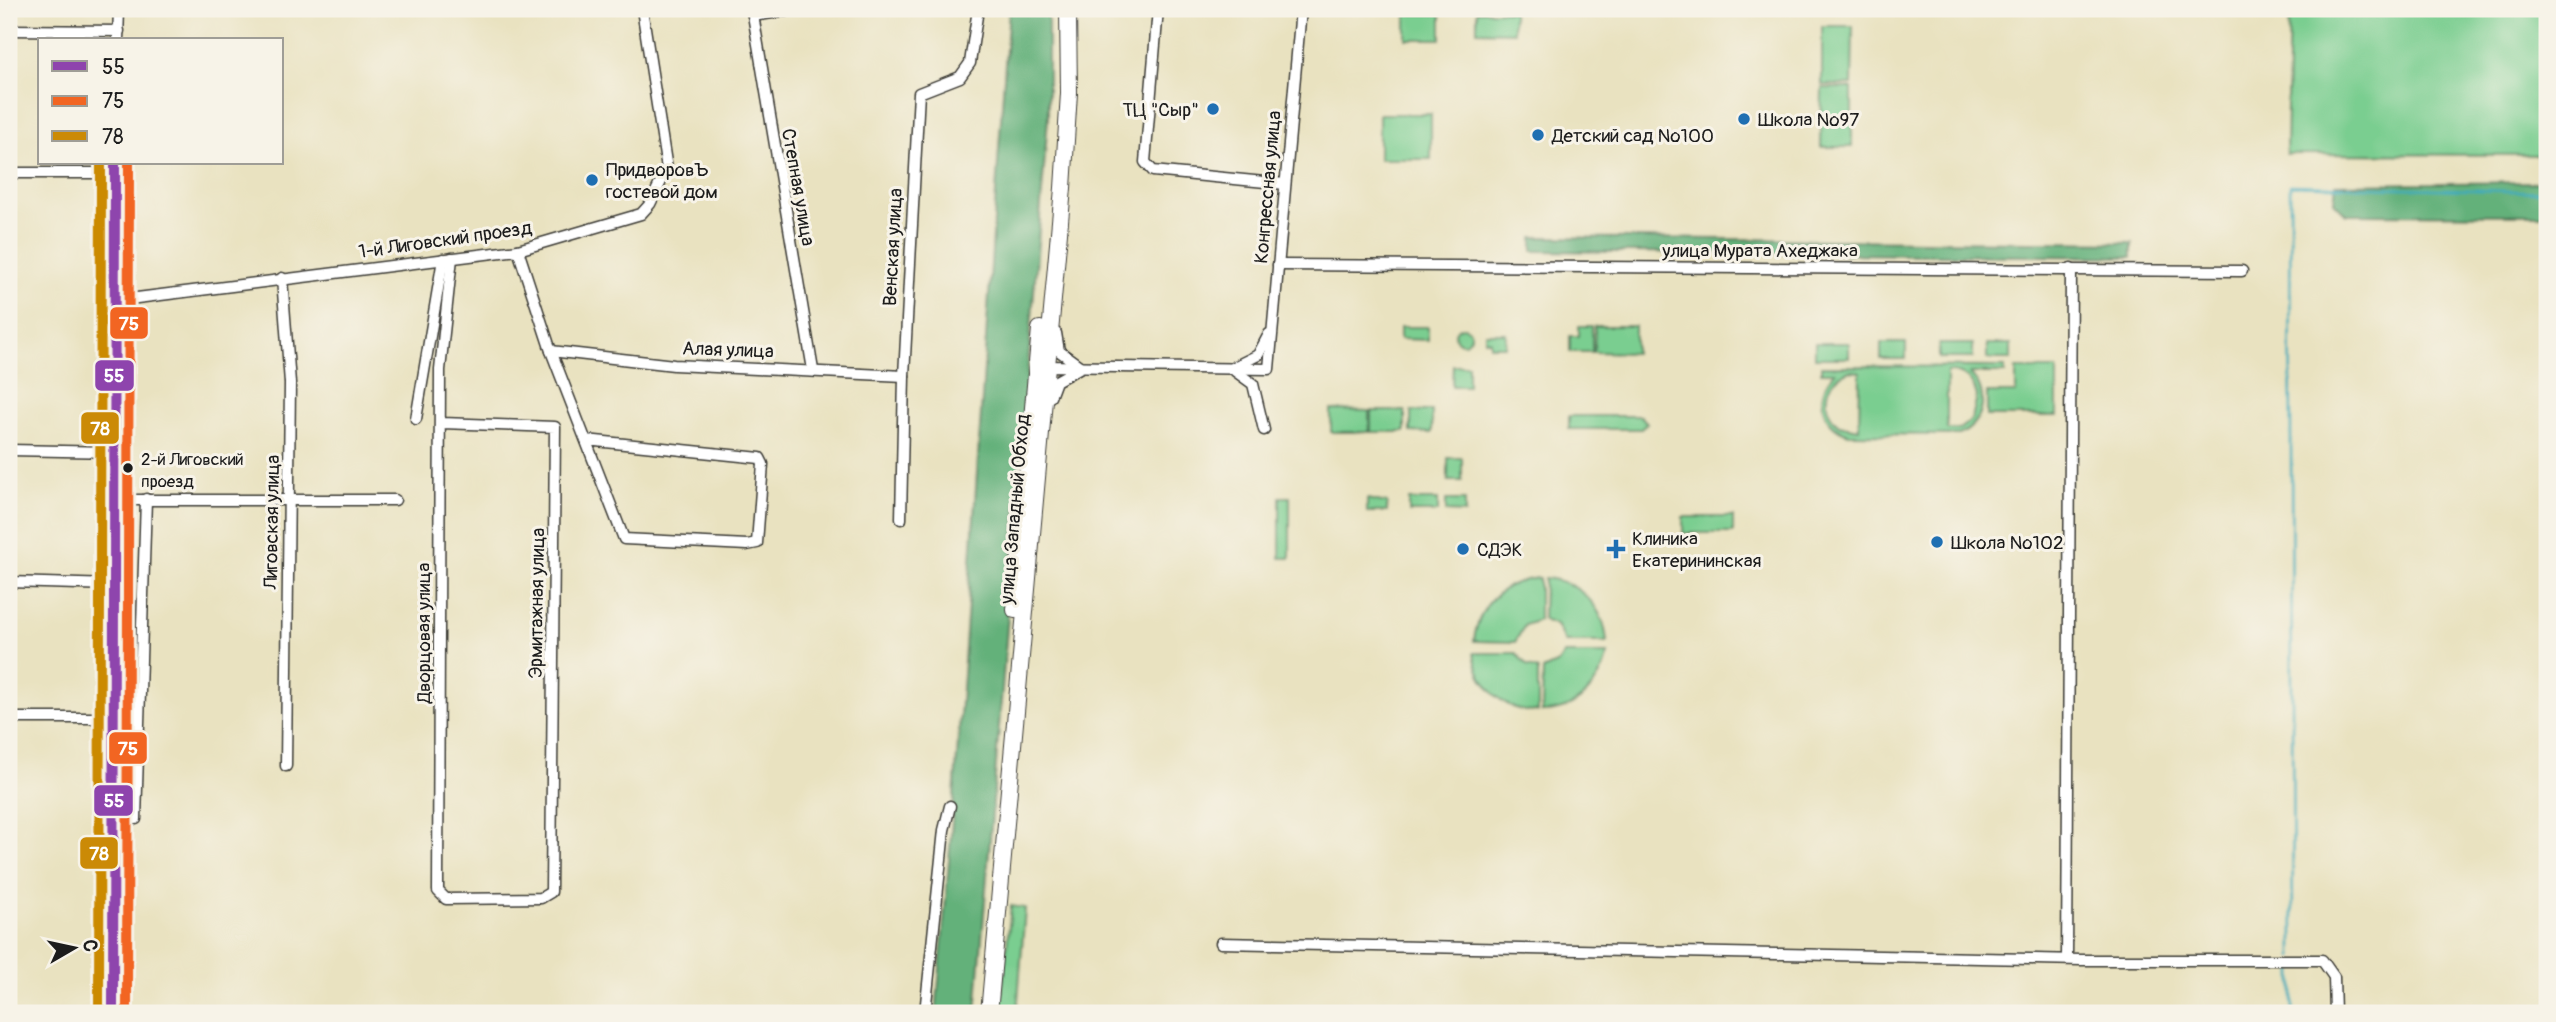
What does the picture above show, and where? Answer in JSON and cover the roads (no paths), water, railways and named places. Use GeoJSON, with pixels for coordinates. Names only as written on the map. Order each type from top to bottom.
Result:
{"type":"FeatureCollection","features":[{"type":"Feature","properties":{"kind":"highway","name":"улица Западный Обход"},"geometry":{"type":"LineString","coordinates":[[989,1013],[1027,594],[1059,132],[1058,9]]}},
{"type":"Feature","properties":{"kind":"highway","name":"улица Западный Обход"},"geometry":{"type":"LineString","coordinates":[[982,1013],[1042,366],[1063,188],[1069,9]]}},
{"type":"Feature","properties":{"kind":"street"},"geometry":{"type":"LineString","coordinates":[[9,30],[120,37],[121,9]]}},
{"type":"Feature","properties":{"kind":"street","name":"1-й Лиговский проезд"},"geometry":{"type":"LineString","coordinates":[[121,300],[518,250],[641,214],[650,204],[667,169],[642,9]]}},
{"type":"Feature","properties":{"kind":"street"},"geometry":{"type":"LineString","coordinates":[[753,12],[798,9]]}},
{"type":"Feature","properties":{"kind":"street","name":"Венская улица"},"geometry":{"type":"LineString","coordinates":[[901,519],[904,376],[919,93],[960,77],[970,62],[978,9]]}},
{"type":"Feature","properties":{"kind":"street"},"geometry":{"type":"LineString","coordinates":[[1158,9],[1145,162],[1148,168],[1153,171],[1285,184]]}},
{"type":"Feature","properties":{"kind":"street","name":"Конгрессная улица"},"geometry":{"type":"LineString","coordinates":[[1229,370],[1269,369],[1301,9]]}},
{"type":"Feature","properties":{"kind":"street","name":"Степная улица"},"geometry":{"type":"LineString","coordinates":[[753,12],[813,370]]}},
{"type":"Feature","properties":{"kind":"street"},"geometry":{"type":"LineString","coordinates":[[1069,48],[1072,103],[1069,174],[1056,333],[1059,351],[1081,367]]}},
{"type":"Feature","properties":{"kind":"street"},"geometry":{"type":"LineString","coordinates":[[113,1013],[114,585],[122,164]]}},
{"type":"Feature","properties":{"kind":"street"},"geometry":{"type":"LineString","coordinates":[[9,173],[115,168],[113,438],[116,452]]}},
{"type":"Feature","properties":{"kind":"street"},"geometry":{"type":"LineString","coordinates":[[518,250],[551,351],[624,539],[747,545],[758,543],[763,464],[760,458],[586,440]]}},
{"type":"Feature","properties":{"kind":"street"},"geometry":{"type":"LineString","coordinates":[[416,419],[447,258]]}},
{"type":"Feature","properties":{"kind":"street","name":"Дворцовая улица"},"geometry":{"type":"LineString","coordinates":[[447,258],[440,370],[442,423],[438,891],[446,899],[541,898],[551,892]]}},
{"type":"Feature","properties":{"kind":"street","name":"улица Мурата Ахеджака"},"geometry":{"type":"LineString","coordinates":[[1278,265],[2242,271]]}},
{"type":"Feature","properties":{"kind":"street"},"geometry":{"type":"LineString","coordinates":[[2067,959],[2071,269]]}},
{"type":"Feature","properties":{"kind":"street","name":"Лиговская улица"},"geometry":{"type":"LineString","coordinates":[[282,278],[290,383],[286,766]]}},
{"type":"Feature","properties":{"kind":"street"},"geometry":{"type":"LineString","coordinates":[[1229,370],[1258,355],[1273,324]]}},
{"type":"Feature","properties":{"kind":"street","name":"Алая улица"},"geometry":{"type":"LineString","coordinates":[[551,351],[674,365],[904,376]]}},
{"type":"Feature","properties":{"kind":"street"},"geometry":{"type":"LineString","coordinates":[[1042,366],[1229,370],[1246,376],[1253,384],[1264,430]]}},
{"type":"Feature","properties":{"kind":"street"},"geometry":{"type":"LineString","coordinates":[[1027,594],[1035,564],[1050,396],[1056,382],[1081,367]]}},
{"type":"Feature","properties":{"kind":"street","name":"Эрмитажная улица"},"geometry":{"type":"LineString","coordinates":[[442,423],[555,427],[551,892]]}},
{"type":"Feature","properties":{"kind":"street"},"geometry":{"type":"LineString","coordinates":[[9,450],[116,452]]}},
{"type":"Feature","properties":{"kind":"street"},"geometry":{"type":"LineString","coordinates":[[136,819],[146,499]]}},
{"type":"Feature","properties":{"kind":"street"},"geometry":{"type":"LineString","coordinates":[[115,500],[395,500]]}},
{"type":"Feature","properties":{"kind":"street"},"geometry":{"type":"LineString","coordinates":[[9,582],[114,585]]}},
{"type":"Feature","properties":{"kind":"street"},"geometry":{"type":"LineString","coordinates":[[9,718],[114,718]]}},
{"type":"Feature","properties":{"kind":"street"},"geometry":{"type":"LineString","coordinates":[[925,1013],[944,830],[950,806]]}},
{"type":"Feature","properties":{"kind":"street"},"geometry":{"type":"LineString","coordinates":[[1222,943],[2067,959],[2322,960],[2334,977],[2335,1013]]}},
{"type":"Feature","properties":{"kind":"waterway"},"geometry":{"type":"LineString","coordinates":[[2293,957],[2290,185],[2547,192]]}},
{"type":"Feature","properties":{"kind":"waterway"},"geometry":{"type":"LineString","coordinates":[[2293,964],[2293,1013]]}},
{"type":"Feature","properties":{"kind":"place","name":"ТЦ \"Сыр\""},"geometry":{"type":"Point","coordinates":[1213,109]}},
{"type":"Feature","properties":{"kind":"place","name":"Школа №97"},"geometry":{"type":"Point","coordinates":[1744,119]}},
{"type":"Feature","properties":{"kind":"place","name":"Детский сад №100"},"geometry":{"type":"Point","coordinates":[1538,135]}},
{"type":"Feature","properties":{"kind":"place","name":"ПридворовЪ гостевой дом"},"geometry":{"type":"Point","coordinates":[592,180]}},
{"type":"Feature","properties":{"kind":"place","name":"2-й Лиговский проезд"},"geometry":{"type":"Point","coordinates":[128,468]}},
{"type":"Feature","properties":{"kind":"place","name":"Школа №102"},"geometry":{"type":"Point","coordinates":[1937,542]}},
{"type":"Feature","properties":{"kind":"place","name":"СДЭК"},"geometry":{"type":"Point","coordinates":[1463,549]}},
{"type":"Feature","properties":{"kind":"place","name":"Клиника Екатерининская"},"geometry":{"type":"Point","coordinates":[1616,549]}}]}
